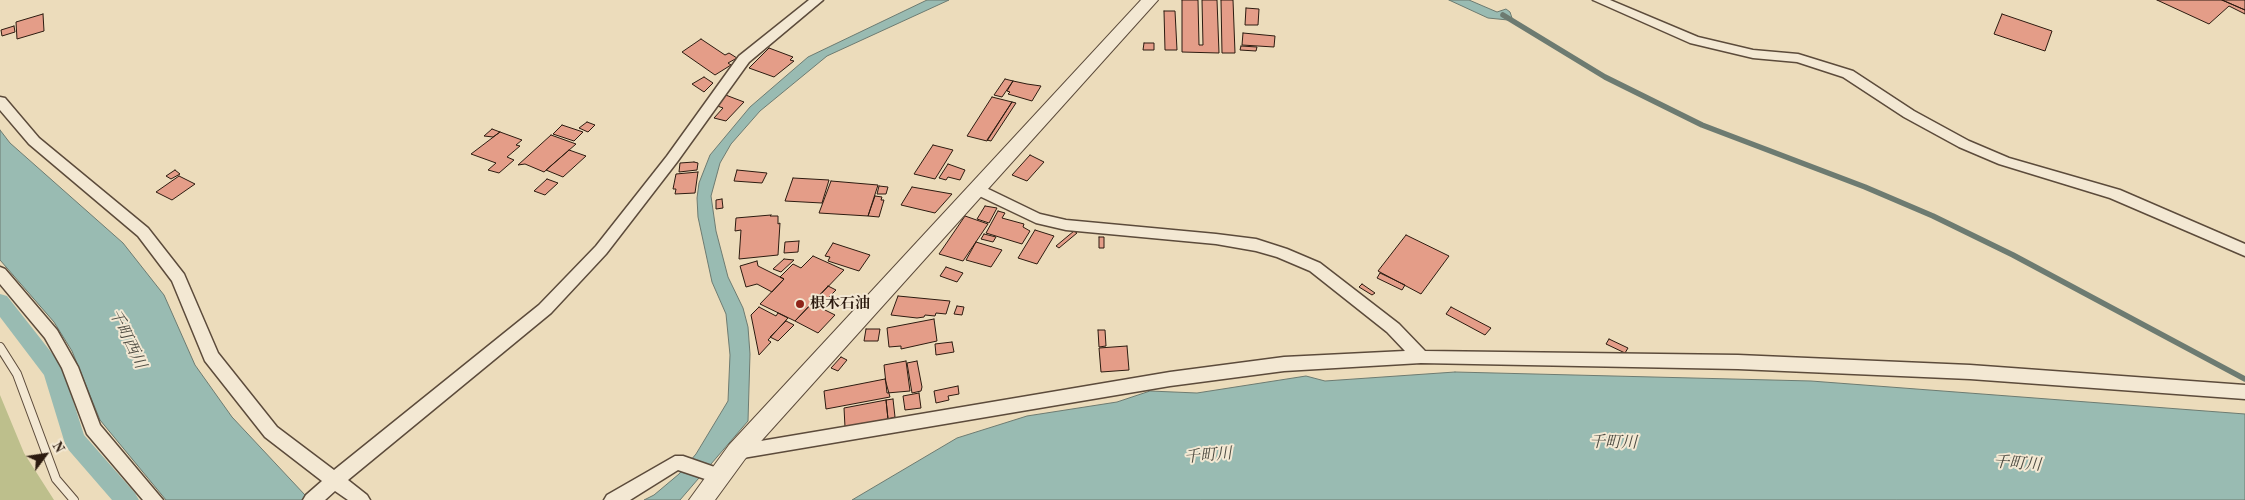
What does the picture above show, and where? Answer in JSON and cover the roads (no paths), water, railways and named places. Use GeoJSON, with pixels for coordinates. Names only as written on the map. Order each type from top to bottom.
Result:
{"type":"FeatureCollection","features":[{"type":"Feature","properties":{"kind":"street"},"geometry":{"type":"LineString","coordinates":[[312,500],[545,309],[601,250],[672,159],[744,59],[817,0]]}},
{"type":"Feature","properties":{"kind":"street"},"geometry":{"type":"LineString","coordinates":[[701,500],[715,474],[1150,0]]}},
{"type":"Feature","properties":{"kind":"street"},"geometry":{"type":"LineString","coordinates":[[1599,0],[1694,40],[1753,54],[1798,58],[1848,74],[1908,114],[1964,144],[2004,161],[2115,194],[2245,250]]}},
{"type":"Feature","properties":{"kind":"street"},"geometry":{"type":"LineString","coordinates":[[0,101],[34,141],[143,232],[179,278],[210,356],[271,432],[331,484],[361,500]]}},
{"type":"Feature","properties":{"kind":"street"},"geometry":{"type":"LineString","coordinates":[[978,189],[1036,218],[1066,225],[1216,239],[1282,253],[1315,267],[1393,328],[1421,357]]}},
{"type":"Feature","properties":{"kind":"street"},"geometry":{"type":"LineString","coordinates":[[0,273],[51,334],[70,367],[93,430],[154,500]]}},
{"type":"Feature","properties":{"kind":"street"},"geometry":{"type":"LineString","coordinates":[[737,452],[1170,378],[1284,364],[1421,357],[1767,363],[1970,372],[2245,392]]}},
{"type":"Feature","properties":{"kind":"street"},"geometry":{"type":"LineString","coordinates":[[613,500],[675,463],[683,462],[715,474]]}},
{"type":"Feature","properties":{"kind":"lane"},"geometry":{"type":"LineString","coordinates":[[0,347],[9,357],[17,374],[56,479],[74,500]]}},
{"type":"Feature","properties":{"kind":"water"},"geometry":{"type":"Polygon","coordinates":[[[927,0],[949,0],[827,56],[760,111],[731,144],[720,163],[711,196],[716,231],[728,277],[743,308],[748,327],[750,354],[748,421],[680,500],[644,500],[654,495],[679,474],[696,454],[728,401],[730,355],[726,314],[712,282],[698,217],[697,198],[699,183],[710,155],[750,107],[808,57],[927,0]]]}},
{"type":"Feature","properties":{"kind":"water"},"geometry":{"type":"Polygon","coordinates":[[[1449,0],[1469,0],[1497,12],[1506,9],[1510,12],[1512,18],[1508,20],[1488,18],[1449,0]]]}},
{"type":"Feature","properties":{"kind":"water","name":"千町西川"},"geometry":{"type":"Polygon","coordinates":[[[0,130],[10,143],[123,243],[164,295],[195,365],[232,417],[305,495],[313,500],[166,500],[100,420],[72,351],[54,322],[0,260],[0,130]]]}},
{"type":"Feature","properties":{"kind":"water","name":"千町川"},"geometry":{"type":"Polygon","coordinates":[[[1455,372],[1811,381],[2245,414],[2245,500],[852,500],[957,438],[1027,416],[1117,402],[1150,391],[1197,393],[1306,376],[1325,381],[1455,372]]]}},
{"type":"Feature","properties":{"kind":"waterway"},"geometry":{"type":"LineString","coordinates":[[1503,15],[1605,77],[1702,125],[1865,187],[1933,216],[2013,255],[2245,379]]}},
{"type":"Feature","properties":{"kind":"waterway"},"geometry":{"type":"LineString","coordinates":[[0,302],[54,372],[74,440],[127,500]]}},
{"type":"Feature","properties":{"kind":"place","name":"根木石油"},"geometry":{"type":"Point","coordinates":[800,304]}}]}
